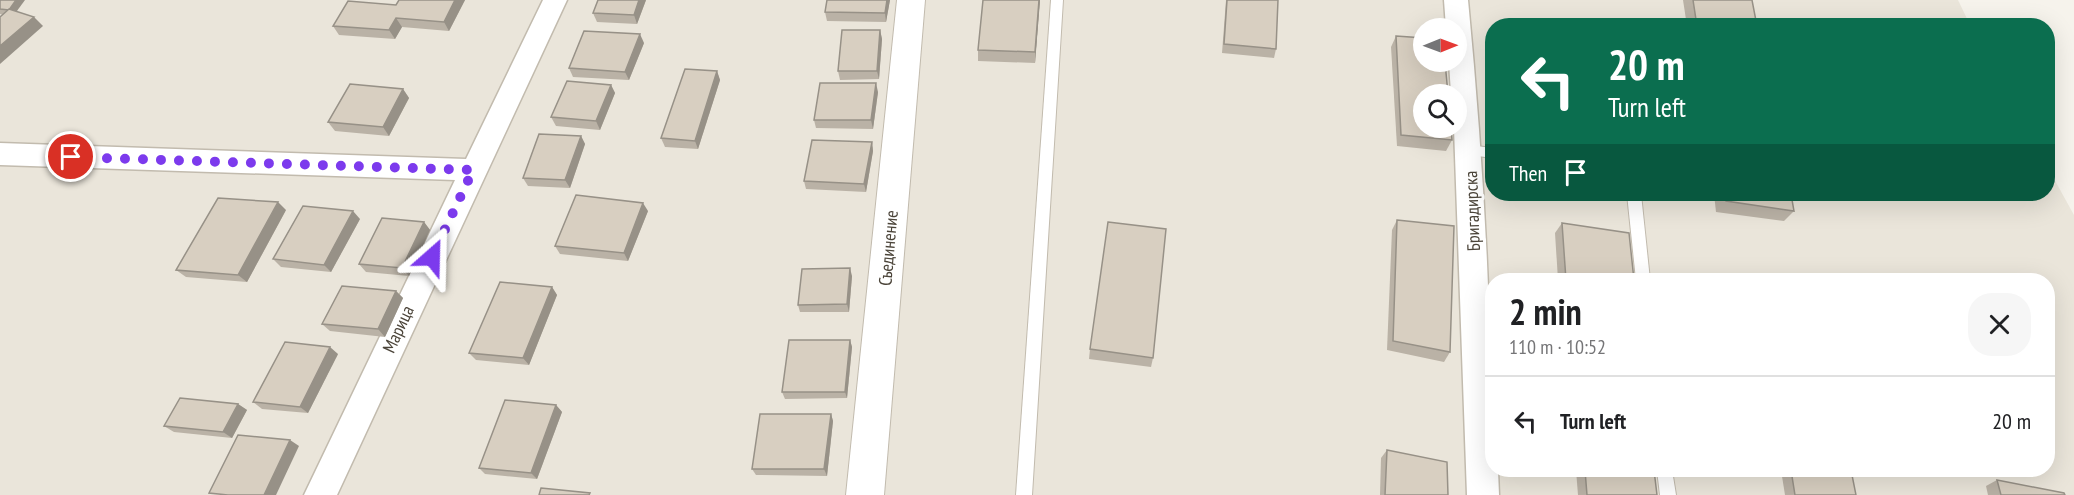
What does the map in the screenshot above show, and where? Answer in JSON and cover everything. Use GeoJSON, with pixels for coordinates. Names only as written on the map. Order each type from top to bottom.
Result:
{"type":"FeatureCollection","features":[{"type":"Feature","properties":{"kind":"street","name":"Марица"},"geometry":{"type":"LineString","coordinates":[[320,495],[555,0]]}},
{"type":"Feature","properties":{"kind":"street","name":"Съединение"},"geometry":{"type":"LineString","coordinates":[[865,495],[911,0]]}},
{"type":"Feature","properties":{"kind":"street","name":"Бригадирска"},"geometry":{"type":"LineString","coordinates":[[1456,0],[1481,151],[1483,495]]}},
{"type":"Feature","properties":{"kind":"street"},"geometry":{"type":"LineString","coordinates":[[0,154],[473,170]]}},
{"type":"Feature","properties":{"kind":"lane"},"geometry":{"type":"LineString","coordinates":[[1024,495],[1057,0]]}},
{"type":"Feature","properties":{"kind":"lane"},"geometry":{"type":"LineString","coordinates":[[1635,201],[1643,273]]}},
{"type":"Feature","properties":{"kind":"lane"},"geometry":{"type":"LineString","coordinates":[[1666,477],[1668,495]]}},
{"type":"Feature","properties":{"kind":"shaded area"},"geometry":{"type":"Polygon","coordinates":[[[0,0],[1958,0],[1967,18],[1485,18],[1485,201],[2055,201],[2055,181],[2074,215],[2074,495],[0,495],[0,0]]]}},
{"type":"Feature","properties":{"kind":"building"},"geometry":{"type":"Polygon","coordinates":[[[0,0],[16,0],[9,10],[0,9],[0,0]]]}},
{"type":"Feature","properties":{"kind":"building"},"geometry":{"type":"Polygon","coordinates":[[[399,0],[455,0],[444,22],[396,18],[389,30],[333,26],[348,1],[396,5],[399,0]]]}},
{"type":"Feature","properties":{"kind":"building"},"geometry":{"type":"Polygon","coordinates":[[[598,0],[639,0],[634,15],[593,13],[598,0]]]}},
{"type":"Feature","properties":{"kind":"building"},"geometry":{"type":"Polygon","coordinates":[[[827,0],[887,0],[885,13],[825,12],[827,0]]]}},
{"type":"Feature","properties":{"kind":"building"},"geometry":{"type":"Polygon","coordinates":[[[983,0],[1039,0],[1035,52],[978,50],[983,0]]]}},
{"type":"Feature","properties":{"kind":"building"},"geometry":{"type":"Polygon","coordinates":[[[1227,0],[1278,0],[1276,49],[1224,44],[1227,0]]]}},
{"type":"Feature","properties":{"kind":"building"},"geometry":{"type":"Polygon","coordinates":[[[1693,0],[1752,0],[1755,18],[1696,18],[1693,0]]]}},
{"type":"Feature","properties":{"kind":"building"},"geometry":{"type":"Polygon","coordinates":[[[9,9],[34,17],[0,46],[0,17],[9,9]]]}},
{"type":"Feature","properties":{"kind":"building"},"geometry":{"type":"Polygon","coordinates":[[[842,30],[880,30],[877,71],[838,71],[842,30]]]}},
{"type":"Feature","properties":{"kind":"building"},"geometry":{"type":"Polygon","coordinates":[[[584,31],[640,34],[625,72],[569,68],[584,31]]]}},
{"type":"Feature","properties":{"kind":"building"},"geometry":{"type":"Polygon","coordinates":[[[1396,36],[1413,37],[1413,72],[1446,72],[1447,84],[1413,84],[1413,136],[1401,135],[1396,36]]]}},
{"type":"Feature","properties":{"kind":"building"},"geometry":{"type":"Polygon","coordinates":[[[685,69],[717,71],[695,141],[661,138],[685,69]]]}},
{"type":"Feature","properties":{"kind":"building"},"geometry":{"type":"Polygon","coordinates":[[[567,81],[611,85],[596,121],[551,117],[567,81]]]}},
{"type":"Feature","properties":{"kind":"building"},"geometry":{"type":"Polygon","coordinates":[[[820,83],[876,83],[871,120],[814,120],[820,83]]]}},
{"type":"Feature","properties":{"kind":"building"},"geometry":{"type":"Polygon","coordinates":[[[350,84],[403,89],[383,127],[328,122],[350,84]]]}},
{"type":"Feature","properties":{"kind":"building"},"geometry":{"type":"Polygon","coordinates":[[[539,134],[581,136],[565,180],[523,178],[539,134]]]}},
{"type":"Feature","properties":{"kind":"building"},"geometry":{"type":"Polygon","coordinates":[[[812,140],[872,142],[864,184],[804,181],[812,140]]]}},
{"type":"Feature","properties":{"kind":"building"},"geometry":{"type":"Polygon","coordinates":[[[576,195],[643,203],[624,253],[555,246],[576,195]]]}},
{"type":"Feature","properties":{"kind":"building"},"geometry":{"type":"Polygon","coordinates":[[[218,198],[278,202],[238,275],[176,270],[218,198]]]}},
{"type":"Feature","properties":{"kind":"building"},"geometry":{"type":"Polygon","coordinates":[[[1726,201],[1792,201],[1794,211],[1726,201]]]}},
{"type":"Feature","properties":{"kind":"building"},"geometry":{"type":"Polygon","coordinates":[[[303,206],[353,211],[324,265],[273,259],[303,206]]]}},
{"type":"Feature","properties":{"kind":"building"},"geometry":{"type":"Polygon","coordinates":[[[382,218],[424,222],[402,268],[359,264],[382,218]]]}},
{"type":"Feature","properties":{"kind":"building"},"geometry":{"type":"Polygon","coordinates":[[[1397,220],[1454,226],[1450,352],[1393,341],[1397,220]]]}},
{"type":"Feature","properties":{"kind":"building"},"geometry":{"type":"Polygon","coordinates":[[[1108,222],[1166,229],[1153,358],[1090,349],[1108,222]]]}},
{"type":"Feature","properties":{"kind":"building"},"geometry":{"type":"Polygon","coordinates":[[[1562,223],[1629,233],[1633,273],[1566,273],[1562,223]]]}},
{"type":"Feature","properties":{"kind":"building"},"geometry":{"type":"Polygon","coordinates":[[[850,268],[847,304],[798,305],[802,269],[850,268]]]}},
{"type":"Feature","properties":{"kind":"building"},"geometry":{"type":"Polygon","coordinates":[[[500,282],[552,287],[523,358],[469,353],[500,282]]]}},
{"type":"Feature","properties":{"kind":"building"},"geometry":{"type":"Polygon","coordinates":[[[342,286],[396,291],[378,329],[322,324],[342,286]]]}},
{"type":"Feature","properties":{"kind":"building"},"geometry":{"type":"Polygon","coordinates":[[[789,340],[850,340],[845,392],[782,392],[789,340]]]}},
{"type":"Feature","properties":{"kind":"building"},"geometry":{"type":"Polygon","coordinates":[[[285,342],[330,347],[300,407],[253,402],[285,342]]]}},
{"type":"Feature","properties":{"kind":"building"},"geometry":{"type":"Polygon","coordinates":[[[180,398],[238,404],[223,432],[164,426],[180,398]]]}},
{"type":"Feature","properties":{"kind":"building"},"geometry":{"type":"Polygon","coordinates":[[[505,400],[556,405],[531,473],[479,468],[505,400]]]}},
{"type":"Feature","properties":{"kind":"building"},"geometry":{"type":"Polygon","coordinates":[[[760,414],[831,414],[824,469],[752,469],[760,414]]]}},
{"type":"Feature","properties":{"kind":"building"},"geometry":{"type":"Polygon","coordinates":[[[238,435],[290,440],[264,495],[209,493],[238,435]]]}},
{"type":"Feature","properties":{"kind":"building"},"geometry":{"type":"Polygon","coordinates":[[[1387,450],[1447,462],[1448,495],[1385,495],[1387,450]]]}},
{"type":"Feature","properties":{"kind":"building"},"geometry":{"type":"Polygon","coordinates":[[[1586,477],[1655,477],[1657,495],[1587,495],[1586,477]]]}},
{"type":"Feature","properties":{"kind":"building"},"geometry":{"type":"Polygon","coordinates":[[[1792,477],[1852,477],[1856,495],[1795,495],[1792,477]]]}},
{"type":"Feature","properties":{"kind":"building"},"geometry":{"type":"Polygon","coordinates":[[[1997,480],[2064,493],[2065,495],[2001,495],[1997,480]]]}},
{"type":"Feature","properties":{"kind":"building"},"geometry":{"type":"Polygon","coordinates":[[[541,488],[590,493],[589,495],[539,495],[541,488]]]}},
{"type":"Feature","properties":{"kind":"route"},"geometry":{"type":"LineString","coordinates":[[71,157],[473,170],[432,257]]}}]}
